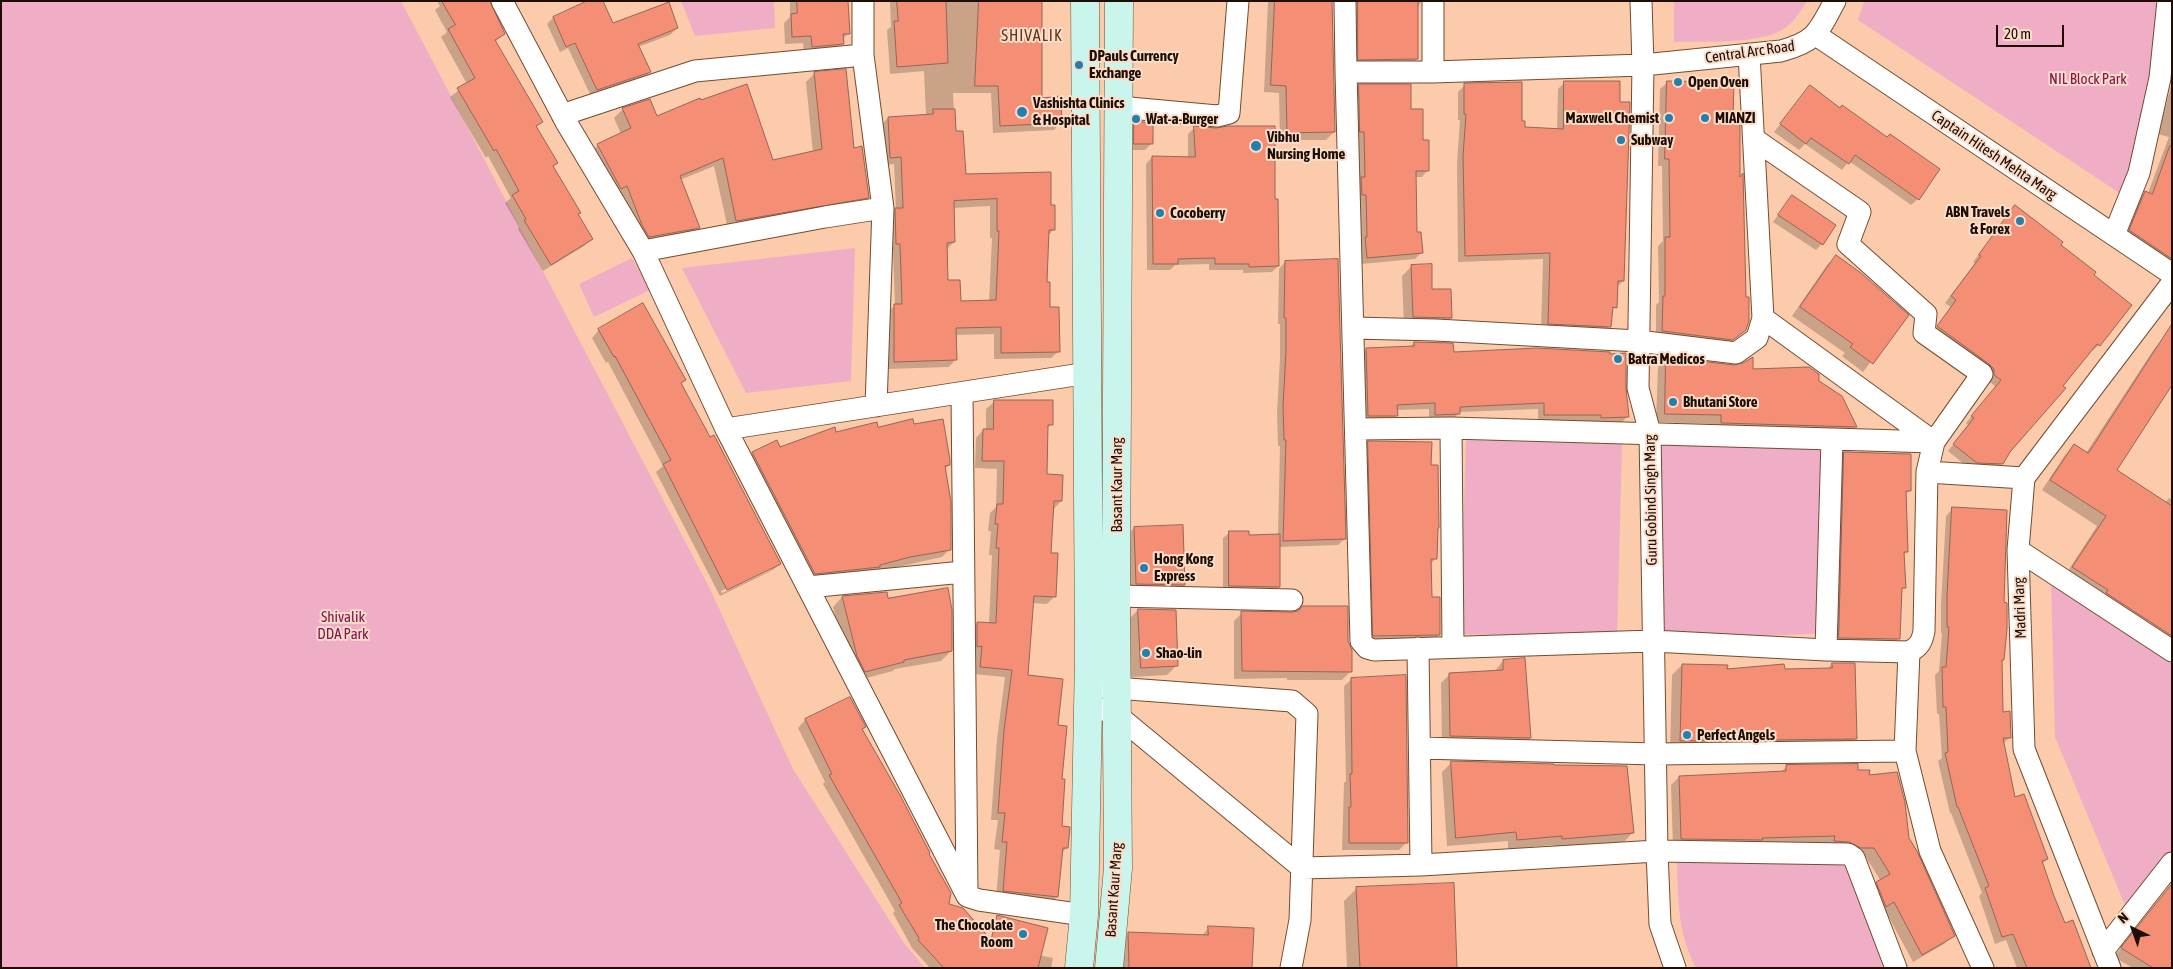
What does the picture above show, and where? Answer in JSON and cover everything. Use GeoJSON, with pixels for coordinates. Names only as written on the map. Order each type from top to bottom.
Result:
{"type":"FeatureCollection","features":[{"type":"Feature","properties":{"kind":"main road","name":"Basant Kaur Marg"},"geometry":{"type":"LineString","coordinates":[[1079,968],[1084,915],[1088,695],[1085,1]]}},
{"type":"Feature","properties":{"kind":"main road","name":"Basant Kaur Marg"},"geometry":{"type":"LineString","coordinates":[[1109,968],[1118,868],[1116,596],[1119,1]]}},
{"type":"Feature","properties":{"kind":"street"},"geometry":{"type":"LineString","coordinates":[[502,1],[562,115],[643,251],[726,429],[967,896],[978,900],[1084,915]]}},
{"type":"Feature","properties":{"kind":"street"},"geometry":{"type":"LineString","coordinates":[[863,1],[863,55],[883,208],[876,406]]}},
{"type":"Feature","properties":{"kind":"street"},"geometry":{"type":"LineString","coordinates":[[1118,107],[1218,116],[1229,113],[1238,1]]}},
{"type":"Feature","properties":{"kind":"street"},"geometry":{"type":"LineString","coordinates":[[1346,1],[1346,72],[1361,641],[1367,648],[1374,650],[1653,641],[1826,650],[1910,652],[1916,649],[1922,642],[1924,631],[1927,472],[1934,442],[1982,374],[1924,333],[1926,314],[1848,244],[1860,212],[1754,139]]}},
{"type":"Feature","properties":{"kind":"street"},"geometry":{"type":"LineString","coordinates":[[1433,1],[1433,72]]}},
{"type":"Feature","properties":{"kind":"street","name":"Guru Gobind Singh Marg"},"geometry":{"type":"LineString","coordinates":[[1641,1],[1643,65],[1638,388],[1650,433],[1657,851],[1660,924],[1675,968]]}},
{"type":"Feature","properties":{"kind":"street"},"geometry":{"type":"LineString","coordinates":[[1816,35],[1835,1]]}},
{"type":"Feature","properties":{"kind":"street"},"geometry":{"type":"LineString","coordinates":[[2114,235],[2139,173],[2160,78],[2168,1]]}},
{"type":"Feature","properties":{"kind":"street","name":"Central Arc Road"},"geometry":{"type":"LineString","coordinates":[[1346,72],[1433,72],[1643,65],[1781,51],[1802,45],[1816,35]]}},
{"type":"Feature","properties":{"kind":"street","name":"Captain Hitesh Mehta Marg"},"geometry":{"type":"LineString","coordinates":[[1816,35],[2172,274]]}},
{"type":"Feature","properties":{"kind":"street"},"geometry":{"type":"LineString","coordinates":[[1354,328],[1436,330],[1638,341],[1736,353],[1756,338],[1763,318],[1749,54]]}},
{"type":"Feature","properties":{"kind":"street"},"geometry":{"type":"LineString","coordinates":[[562,115],[694,71],[863,55]]}},
{"type":"Feature","properties":{"kind":"street"},"geometry":{"type":"LineString","coordinates":[[643,251],[825,216],[883,208]]}},
{"type":"Feature","properties":{"kind":"street"},"geometry":{"type":"LineString","coordinates":[[1927,472],[2024,478],[2172,283]]}},
{"type":"Feature","properties":{"kind":"street"},"geometry":{"type":"LineString","coordinates":[[1763,318],[1934,442]]}},
{"type":"Feature","properties":{"kind":"street"},"geometry":{"type":"LineString","coordinates":[[726,429],[1088,374]]}},
{"type":"Feature","properties":{"kind":"street"},"geometry":{"type":"LineString","coordinates":[[962,393],[967,896]]}},
{"type":"Feature","properties":{"kind":"street"},"geometry":{"type":"LineString","coordinates":[[1356,429],[1451,428],[1934,442]]}},
{"type":"Feature","properties":{"kind":"street"},"geometry":{"type":"LineString","coordinates":[[1451,428],[1452,647]]}},
{"type":"Feature","properties":{"kind":"street"},"geometry":{"type":"LineString","coordinates":[[1826,650],[1832,439]]}},
{"type":"Feature","properties":{"kind":"street","name":"Madri Marg"},"geometry":{"type":"LineString","coordinates":[[2024,478],[2018,550],[2024,749],[2106,959]]}},
{"type":"Feature","properties":{"kind":"street"},"geometry":{"type":"LineString","coordinates":[[2018,550],[2172,651]]}},
{"type":"Feature","properties":{"kind":"street"},"geometry":{"type":"LineString","coordinates":[[808,588],[963,572]]}},
{"type":"Feature","properties":{"kind":"street"},"geometry":{"type":"LineString","coordinates":[[1116,596],[1292,600]]}},
{"type":"Feature","properties":{"kind":"street"},"geometry":{"type":"LineString","coordinates":[[1418,648],[1422,865]]}},
{"type":"Feature","properties":{"kind":"street"},"geometry":{"type":"LineString","coordinates":[[1910,652],[1905,751],[1930,850],[1983,968]]}},
{"type":"Feature","properties":{"kind":"street"},"geometry":{"type":"LineString","coordinates":[[1088,695],[1117,687],[1292,701],[1307,714],[1300,920],[1291,968]]}},
{"type":"Feature","properties":{"kind":"street"},"geometry":{"type":"LineString","coordinates":[[1088,695],[1117,715],[1302,868],[1422,865],[1657,851],[1848,854],[1854,858],[1896,968]]}},
{"type":"Feature","properties":{"kind":"street"},"geometry":{"type":"LineString","coordinates":[[1420,748],[1656,754],[1905,751]]}},
{"type":"Feature","properties":{"kind":"street"},"geometry":{"type":"LineString","coordinates":[[2106,959],[2172,863]]}},
{"type":"Feature","properties":{"kind":"green space","name":"Shivalik DDA Park"},"geometry":{"type":"Polygon","coordinates":[[[1,1],[401,1],[709,587],[793,769],[904,943],[925,968],[1,968],[1,1]]]}},
{"type":"Feature","properties":{"kind":"green space"},"geometry":{"type":"Polygon","coordinates":[[[681,1],[774,1],[775,28],[695,36],[681,1]]]}},
{"type":"Feature","properties":{"kind":"green space"},"geometry":{"type":"Polygon","coordinates":[[[1674,1],[1807,1],[1791,23],[1775,33],[1747,40],[1674,42],[1674,1]]]}},
{"type":"Feature","properties":{"kind":"green space","name":"NIL Block Park"},"geometry":{"type":"Polygon","coordinates":[[[1864,1],[2172,1],[2172,74],[2130,200],[1858,20],[1864,1]]]}},
{"type":"Feature","properties":{"kind":"green space"},"geometry":{"type":"Polygon","coordinates":[[[855,248],[851,381],[746,393],[682,268],[855,248]]]}},
{"type":"Feature","properties":{"kind":"green space"},"geometry":{"type":"Polygon","coordinates":[[[632,258],[650,290],[594,317],[579,284],[632,258]]]}},
{"type":"Feature","properties":{"kind":"green space"},"geometry":{"type":"Polygon","coordinates":[[[1853,430],[1854,632],[1653,641],[1650,433],[1853,430]]]}},
{"type":"Feature","properties":{"kind":"green space"},"geometry":{"type":"Polygon","coordinates":[[[1466,440],[1622,444],[1617,637],[1460,634],[1466,440]]]}},
{"type":"Feature","properties":{"kind":"green space"},"geometry":{"type":"Polygon","coordinates":[[[2051,578],[2172,664],[2172,857],[2130,917],[2055,737],[2051,578]]]}},
{"type":"Feature","properties":{"kind":"green space"},"geometry":{"type":"Polygon","coordinates":[[[1677,863],[1844,864],[1891,954],[1882,968],[1696,968],[1682,930],[1677,863]]]}},
{"type":"Feature","properties":{"kind":"building"},"geometry":{"type":"Polygon","coordinates":[[[442,1],[490,1],[505,34],[495,40],[543,122],[536,126],[558,163],[553,166],[581,213],[578,214],[593,239],[551,265],[524,220],[526,219],[512,195],[519,191],[496,149],[494,151],[457,88],[475,78],[448,29],[455,25],[442,1]]]}},
{"type":"Feature","properties":{"kind":"building"},"geometry":{"type":"Polygon","coordinates":[[[587,1],[603,1],[613,23],[669,2],[678,28],[638,44],[651,72],[597,90],[575,43],[566,47],[553,17],[587,1]]]}},
{"type":"Feature","properties":{"kind":"building"},"geometry":{"type":"Polygon","coordinates":[[[797,1],[848,1],[850,34],[843,34],[844,44],[812,47],[811,36],[792,37],[791,14],[797,13],[797,1]]]}},
{"type":"Feature","properties":{"kind":"building"},"geometry":{"type":"Polygon","coordinates":[[[897,1],[946,1],[948,63],[897,67],[894,21],[898,21],[897,1]]]}},
{"type":"Feature","properties":{"kind":"building"},"geometry":{"type":"Polygon","coordinates":[[[979,1],[1042,1],[1042,98],[1061,96],[1062,123],[1000,126],[998,86],[975,86],[979,1]]]}},
{"type":"Feature","properties":{"kind":"building"},"geometry":{"type":"Polygon","coordinates":[[[1275,1],[1332,1],[1335,132],[1287,133],[1286,86],[1271,85],[1275,1]]]}},
{"type":"Feature","properties":{"kind":"building"},"geometry":{"type":"Polygon","coordinates":[[[1358,1],[1418,1],[1418,59],[1358,60],[1358,1]]]}},
{"type":"Feature","properties":{"kind":"building"},"geometry":{"type":"Polygon","coordinates":[[[846,69],[854,148],[862,146],[869,198],[736,221],[723,158],[680,176],[700,228],[649,237],[642,225],[627,186],[621,189],[597,144],[631,128],[622,108],[650,99],[657,116],[700,98],[701,100],[747,84],[773,160],[822,149],[814,72],[846,69]]]}},
{"type":"Feature","properties":{"kind":"building"},"geometry":{"type":"Polygon","coordinates":[[[1564,81],[1620,81],[1620,102],[1630,102],[1624,281],[1618,281],[1617,308],[1613,307],[1611,327],[1548,324],[1550,253],[1465,256],[1463,156],[1466,114],[1464,114],[1464,83],[1522,82],[1522,121],[1525,121],[1525,127],[1563,129],[1564,81]]]}},
{"type":"Feature","properties":{"kind":"building"},"geometry":{"type":"Polygon","coordinates":[[[1667,81],[1734,82],[1733,117],[1740,117],[1740,177],[1743,173],[1746,297],[1749,297],[1749,321],[1746,330],[1733,340],[1662,331],[1663,296],[1665,296],[1665,237],[1670,237],[1669,159],[1665,159],[1667,81]]]}},
{"type":"Feature","properties":{"kind":"building"},"geometry":{"type":"Polygon","coordinates":[[[1359,84],[1411,84],[1411,109],[1423,109],[1423,140],[1429,140],[1429,171],[1416,171],[1417,232],[1421,232],[1423,253],[1367,258],[1365,237],[1367,237],[1366,195],[1362,195],[1361,177],[1365,177],[1364,132],[1360,132],[1359,84]]]}},
{"type":"Feature","properties":{"kind":"building"},"geometry":{"type":"Polygon","coordinates":[[[1810,85],[1840,108],[1842,105],[1887,137],[1890,134],[1940,169],[1919,200],[1855,155],[1849,164],[1811,138],[1806,144],[1780,124],[1810,85]]]}},
{"type":"Feature","properties":{"kind":"building"},"geometry":{"type":"Polygon","coordinates":[[[933,109],[955,109],[956,131],[963,131],[966,174],[1051,172],[1051,205],[1055,205],[1055,230],[1049,230],[1047,282],[1050,282],[1050,307],[1059,307],[1060,352],[1001,353],[1001,327],[956,328],[957,360],[894,362],[894,304],[902,304],[900,244],[896,244],[895,208],[903,208],[901,157],[890,158],[888,117],[933,114],[933,109]],[[997,199],[954,201],[955,242],[947,243],[948,280],[960,280],[961,301],[996,300],[999,231],[997,231],[997,199]]]}},
{"type":"Feature","properties":{"kind":"building"},"geometry":{"type":"Polygon","coordinates":[[[1134,121],[1153,123],[1153,144],[1134,144],[1134,121]]]}},
{"type":"Feature","properties":{"kind":"building"},"geometry":{"type":"Polygon","coordinates":[[[1194,126],[1216,128],[1228,126],[1275,126],[1275,199],[1278,199],[1279,266],[1249,267],[1249,264],[1215,264],[1215,258],[1178,259],[1178,264],[1153,264],[1152,156],[1195,157],[1194,126]]]}},
{"type":"Feature","properties":{"kind":"building"},"geometry":{"type":"Polygon","coordinates":[[[2170,146],[2172,146],[2172,259],[2129,230],[2145,191],[2152,194],[2170,146]]]}},
{"type":"Feature","properties":{"kind":"building"},"geometry":{"type":"Polygon","coordinates":[[[1792,195],[1836,225],[1823,245],[1778,215],[1792,195]]]}},
{"type":"Feature","properties":{"kind":"building"},"geometry":{"type":"Polygon","coordinates":[[[2015,205],[2063,242],[2061,245],[2096,272],[2094,275],[2132,305],[2100,346],[2097,344],[2063,386],[2066,388],[2010,452],[2003,464],[1977,463],[1953,444],[1974,418],[1971,416],[2001,380],[1994,375],[1994,369],[1989,364],[1937,326],[1956,300],[1951,296],[1981,256],[1979,255],[2015,205]]]}},
{"type":"Feature","properties":{"kind":"building"},"geometry":{"type":"Polygon","coordinates":[[[1836,255],[1861,273],[1909,315],[1873,364],[1850,347],[1853,344],[1800,307],[1836,255]]]}},
{"type":"Feature","properties":{"kind":"building"},"geometry":{"type":"Polygon","coordinates":[[[1338,259],[1346,539],[1283,541],[1286,440],[1284,440],[1283,406],[1286,350],[1286,318],[1284,318],[1285,261],[1338,259]]]}},
{"type":"Feature","properties":{"kind":"building"},"geometry":{"type":"Polygon","coordinates":[[[1432,264],[1432,289],[1451,289],[1452,318],[1413,317],[1411,265],[1432,264]]]}},
{"type":"Feature","properties":{"kind":"building"},"geometry":{"type":"Polygon","coordinates":[[[643,303],[686,380],[681,383],[710,437],[714,435],[781,564],[727,590],[663,464],[671,460],[615,356],[598,329],[643,303]]]}},
{"type":"Feature","properties":{"kind":"building"},"geometry":{"type":"Polygon","coordinates":[[[2172,324],[2172,385],[2117,470],[2172,506],[2172,636],[2106,593],[2108,590],[2072,567],[2106,516],[2050,480],[2074,444],[2088,453],[2172,324]]]}},
{"type":"Feature","properties":{"kind":"building"},"geometry":{"type":"Polygon","coordinates":[[[1414,342],[1453,343],[1454,352],[1537,348],[1610,352],[1610,354],[1626,353],[1626,388],[1629,417],[1601,418],[1601,415],[1544,415],[1544,403],[1460,407],[1460,414],[1435,415],[1435,403],[1397,405],[1398,416],[1368,416],[1366,348],[1414,346],[1414,342]]]}},
{"type":"Feature","properties":{"kind":"building"},"geometry":{"type":"Polygon","coordinates":[[[1666,357],[1734,365],[1743,363],[1753,357],[1753,369],[1809,367],[1819,374],[1819,381],[1842,396],[1857,427],[1721,423],[1721,415],[1665,414],[1666,357]]]}},
{"type":"Feature","properties":{"kind":"building"},"geometry":{"type":"Polygon","coordinates":[[[994,400],[1053,400],[1053,425],[1048,425],[1047,474],[1063,475],[1062,501],[1054,501],[1051,553],[1058,553],[1056,597],[1034,596],[1028,675],[1063,679],[1058,725],[1067,726],[1062,779],[1065,779],[1062,826],[1070,827],[1068,848],[1063,848],[1058,897],[1003,891],[1007,842],[1002,842],[1005,813],[998,813],[1004,730],[1012,670],[980,667],[982,646],[977,647],[977,622],[996,623],[999,548],[996,548],[998,524],[995,524],[997,504],[1003,504],[1004,461],[982,461],[983,429],[993,429],[994,400]]]}},
{"type":"Feature","properties":{"kind":"building"},"geometry":{"type":"Polygon","coordinates":[[[913,419],[914,424],[943,419],[950,460],[950,465],[945,466],[951,502],[951,550],[910,557],[880,565],[880,567],[815,574],[752,452],[777,440],[780,447],[835,427],[836,432],[877,422],[878,427],[913,419]]]}},
{"type":"Feature","properties":{"kind":"building"},"geometry":{"type":"Polygon","coordinates":[[[1368,441],[1432,442],[1431,465],[1438,465],[1439,528],[1437,559],[1431,559],[1432,597],[1440,597],[1440,635],[1373,636],[1368,441]]]}},
{"type":"Feature","properties":{"kind":"building"},"geometry":{"type":"Polygon","coordinates":[[[1844,452],[1911,454],[1911,491],[1906,491],[1908,552],[1904,552],[1906,588],[1902,588],[1900,639],[1839,638],[1844,452]]]}},
{"type":"Feature","properties":{"kind":"building"},"geometry":{"type":"Polygon","coordinates":[[[1952,507],[2007,510],[2004,602],[2007,603],[2007,629],[2004,660],[2002,660],[2003,712],[2010,711],[2011,738],[2003,738],[2015,797],[2024,794],[2048,859],[2042,861],[2054,896],[2065,923],[2073,920],[2091,968],[2027,968],[2013,934],[2002,937],[1985,888],[1989,886],[1957,807],[1945,753],[1948,752],[1946,707],[1943,707],[1942,667],[1946,667],[1949,627],[1947,627],[1947,596],[1952,507]]]}},
{"type":"Feature","properties":{"kind":"building"},"geometry":{"type":"Polygon","coordinates":[[[1183,525],[1185,585],[1136,584],[1134,527],[1183,525]]]}},
{"type":"Feature","properties":{"kind":"building"},"geometry":{"type":"Polygon","coordinates":[[[1229,531],[1249,531],[1249,535],[1280,534],[1280,587],[1229,586],[1229,531]]]}},
{"type":"Feature","properties":{"kind":"building"},"geometry":{"type":"Polygon","coordinates":[[[948,588],[952,610],[952,651],[904,660],[904,662],[865,672],[857,656],[842,596],[887,592],[888,598],[948,588]]]}},
{"type":"Feature","properties":{"kind":"building"},"geometry":{"type":"Polygon","coordinates":[[[1303,606],[1348,606],[1348,641],[1352,650],[1352,672],[1242,671],[1241,611],[1292,612],[1298,611],[1303,606]]]}},
{"type":"Feature","properties":{"kind":"building"},"geometry":{"type":"Polygon","coordinates":[[[1138,609],[1176,610],[1178,666],[1141,668],[1138,609]]]}},
{"type":"Feature","properties":{"kind":"building"},"geometry":{"type":"Polygon","coordinates":[[[1525,658],[1531,738],[1450,736],[1449,673],[1503,670],[1503,660],[1525,658]]]}},
{"type":"Feature","properties":{"kind":"building"},"geometry":{"type":"Polygon","coordinates":[[[1832,663],[1855,663],[1857,739],[1680,741],[1682,664],[1728,665],[1727,669],[1784,664],[1785,669],[1832,668],[1832,663]]]}},
{"type":"Feature","properties":{"kind":"building"},"geometry":{"type":"Polygon","coordinates":[[[1406,675],[1408,843],[1349,843],[1350,774],[1352,774],[1351,678],[1406,675]]]}},
{"type":"Feature","properties":{"kind":"building"},"geometry":{"type":"Polygon","coordinates":[[[850,697],[866,727],[862,729],[900,795],[929,854],[951,893],[949,904],[963,908],[991,940],[997,915],[1048,928],[1038,968],[944,968],[918,940],[919,938],[899,905],[902,903],[829,775],[832,774],[805,719],[850,697]]]}},
{"type":"Feature","properties":{"kind":"building"},"geometry":{"type":"Polygon","coordinates":[[[1451,761],[1627,766],[1634,833],[1562,839],[1562,836],[1517,840],[1516,832],[1456,838],[1451,761]]]}},
{"type":"Feature","properties":{"kind":"building"},"geometry":{"type":"Polygon","coordinates":[[[1858,764],[1858,770],[1870,770],[1869,775],[1897,772],[1905,802],[1909,838],[1917,851],[1955,936],[1922,955],[1894,902],[1886,907],[1876,882],[1890,874],[1874,848],[1861,848],[1849,842],[1834,841],[1835,836],[1762,838],[1763,840],[1681,839],[1679,776],[1786,771],[1786,765],[1858,764]]]}},
{"type":"Feature","properties":{"kind":"building"},"geometry":{"type":"Polygon","coordinates":[[[1454,883],[1457,968],[1360,968],[1356,887],[1454,883]]]}},
{"type":"Feature","properties":{"kind":"building"},"geometry":{"type":"Polygon","coordinates":[[[2172,884],[2172,968],[2153,968],[2121,948],[2172,884]]]}},
{"type":"Feature","properties":{"kind":"building"},"geometry":{"type":"Polygon","coordinates":[[[1208,926],[1254,928],[1252,968],[1129,968],[1128,932],[1208,935],[1208,926]]]}},
{"type":"Feature","properties":{"kind":"place","name":"DPauls Currency Exchange"},"geometry":{"type":"Point","coordinates":[1079,65]}},
{"type":"Feature","properties":{"kind":"place","name":"Open Oven"},"geometry":{"type":"Point","coordinates":[1678,82]}},
{"type":"Feature","properties":{"kind":"place","name":"Vashishta Clinics & Hospital"},"geometry":{"type":"Point","coordinates":[1022,112]}},
{"type":"Feature","properties":{"kind":"place","name":"Maxwell Chemist"},"geometry":{"type":"Point","coordinates":[1669,118]}},
{"type":"Feature","properties":{"kind":"place","name":"MIANZI"},"geometry":{"type":"Point","coordinates":[1705,118]}},
{"type":"Feature","properties":{"kind":"place","name":"Wat-a-Burger"},"geometry":{"type":"Point","coordinates":[1136,119]}},
{"type":"Feature","properties":{"kind":"place","name":"Subway"},"geometry":{"type":"Point","coordinates":[1621,140]}},
{"type":"Feature","properties":{"kind":"place","name":"Vibhu Nursing Home"},"geometry":{"type":"Point","coordinates":[1256,146]}},
{"type":"Feature","properties":{"kind":"place","name":"Cocoberry"},"geometry":{"type":"Point","coordinates":[1160,213]}},
{"type":"Feature","properties":{"kind":"place","name":"ABN Travels & Forex"},"geometry":{"type":"Point","coordinates":[2020,221]}},
{"type":"Feature","properties":{"kind":"place","name":"Batra Medicos"},"geometry":{"type":"Point","coordinates":[1618,359]}},
{"type":"Feature","properties":{"kind":"place","name":"Bhutani Store"},"geometry":{"type":"Point","coordinates":[1673,402]}},
{"type":"Feature","properties":{"kind":"place","name":"Hong Kong Express"},"geometry":{"type":"Point","coordinates":[1144,568]}},
{"type":"Feature","properties":{"kind":"place","name":"Shao-lin"},"geometry":{"type":"Point","coordinates":[1146,653]}},
{"type":"Feature","properties":{"kind":"place","name":"Perfect Angels"},"geometry":{"type":"Point","coordinates":[1687,735]}},
{"type":"Feature","properties":{"kind":"place","name":"The Chocolate Room"},"geometry":{"type":"Point","coordinates":[1023,934]}},
{"type":"Feature","properties":{"kind":"district","name":"SHIVALIK"},"geometry":{"type":"Point","coordinates":[1032,36]}}]}
